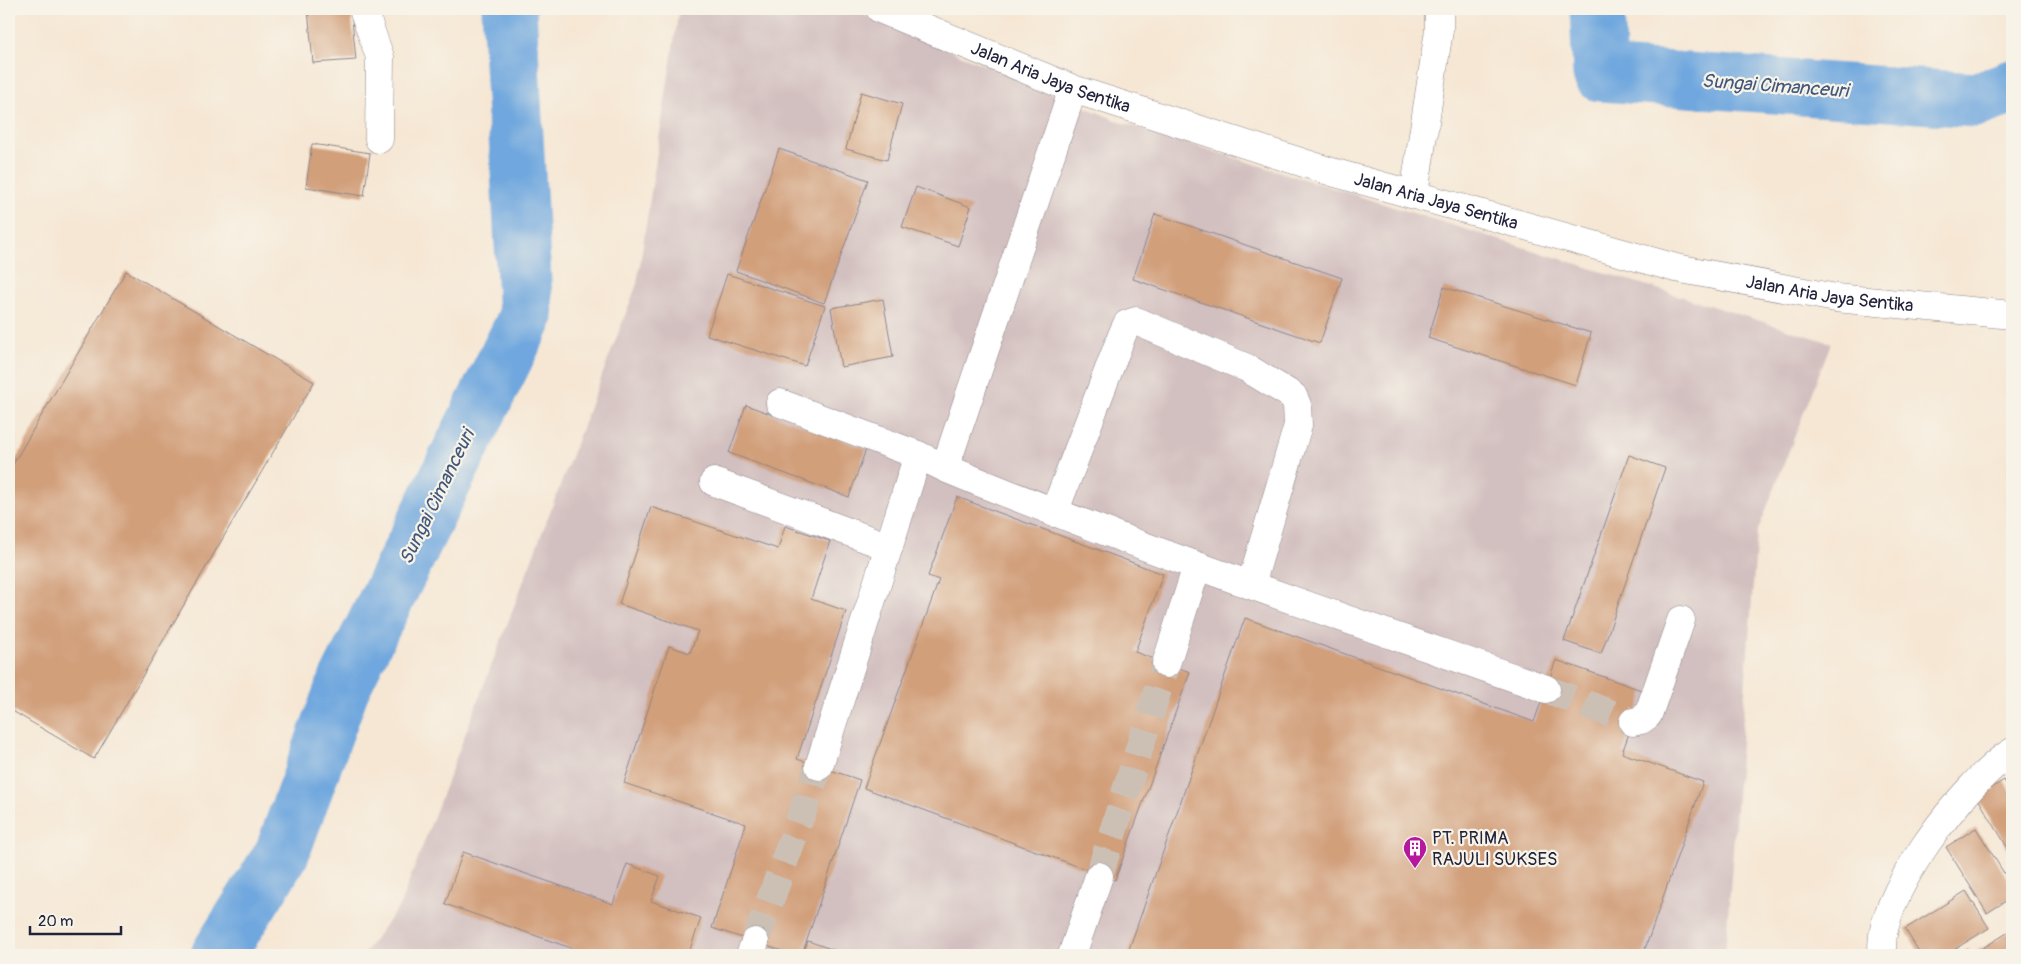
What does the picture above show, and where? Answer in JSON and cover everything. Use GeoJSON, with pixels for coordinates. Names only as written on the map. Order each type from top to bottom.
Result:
{"type":"FeatureCollection","features":[{"type":"Feature","properties":{"kind":"street"},"geometry":{"type":"LineString","coordinates":[[363,9],[380,57],[379,139]]}},
{"type":"Feature","properties":{"kind":"street","name":"Jalan Aria Jaya Sentika"},"geometry":{"type":"LineString","coordinates":[[880,9],[1073,89],[1332,172],[1676,268],[1836,298],[2012,315]]}},
{"type":"Feature","properties":{"kind":"street"},"geometry":{"type":"LineString","coordinates":[[1414,194],[1439,30],[1439,9]]}},
{"type":"Feature","properties":{"kind":"street"},"geometry":{"type":"LineString","coordinates":[[945,468],[1073,89]]}},
{"type":"Feature","properties":{"kind":"street"},"geometry":{"type":"LineString","coordinates":[[1054,513],[1122,335],[1127,324],[1136,321],[1247,368],[1293,396],[1297,405],[1298,425],[1251,585]]}},
{"type":"Feature","properties":{"kind":"street"},"geometry":{"type":"LineString","coordinates":[[780,403],[918,456],[1054,513],[1197,566],[1546,689]]}},
{"type":"Feature","properties":{"kind":"street"},"geometry":{"type":"LineString","coordinates":[[818,766],[918,456]]}},
{"type":"Feature","properties":{"kind":"street"},"geometry":{"type":"LineString","coordinates":[[714,482],[889,547]]}},
{"type":"Feature","properties":{"kind":"street"},"geometry":{"type":"LineString","coordinates":[[1166,664],[1197,566]]}},
{"type":"Feature","properties":{"kind":"street"},"geometry":{"type":"LineString","coordinates":[[1633,722],[1648,715],[1681,620]]}},
{"type":"Feature","properties":{"kind":"street"},"geometry":{"type":"LineString","coordinates":[[1883,955],[1882,937],[1901,883],[1971,786],[2012,752]]}},
{"type":"Feature","properties":{"kind":"street"},"geometry":{"type":"LineString","coordinates":[[1072,955],[1099,876]]}},
{"type":"Feature","properties":{"kind":"shaded area"},"geometry":{"type":"Polygon","coordinates":[[[679,9],[850,9],[1123,123],[1831,343],[1757,533],[1725,955],[363,955],[400,905],[637,284],[679,9]]]}},
{"type":"Feature","properties":{"kind":"building"},"geometry":{"type":"Polygon","coordinates":[[[308,9],[351,9],[356,60],[313,63],[308,9]]]}},
{"type":"Feature","properties":{"kind":"building"},"geometry":{"type":"Polygon","coordinates":[[[861,92],[902,104],[887,160],[846,149],[861,92]]]}},
{"type":"Feature","properties":{"kind":"building"},"geometry":{"type":"Polygon","coordinates":[[[312,144],[370,153],[364,196],[306,187],[312,144]]]}},
{"type":"Feature","properties":{"kind":"building"},"geometry":{"type":"Polygon","coordinates":[[[779,149],[868,180],[824,303],[736,271],[779,149]]]}},
{"type":"Feature","properties":{"kind":"building"},"geometry":{"type":"Polygon","coordinates":[[[916,187],[971,207],[958,246],[902,227],[916,187]]]}},
{"type":"Feature","properties":{"kind":"building"},"geometry":{"type":"Polygon","coordinates":[[[1155,214],[1342,278],[1320,343],[1133,279],[1155,214]]]}},
{"type":"Feature","properties":{"kind":"building"},"geometry":{"type":"Polygon","coordinates":[[[126,271],[314,382],[94,759],[9,709],[9,471],[126,271]]]}},
{"type":"Feature","properties":{"kind":"building"},"geometry":{"type":"Polygon","coordinates":[[[727,274],[825,306],[805,366],[707,335],[727,274]]]}},
{"type":"Feature","properties":{"kind":"building"},"geometry":{"type":"Polygon","coordinates":[[[1444,287],[1591,333],[1576,385],[1428,338],[1444,287]]]}},
{"type":"Feature","properties":{"kind":"building"},"geometry":{"type":"Polygon","coordinates":[[[883,299],[893,357],[841,367],[831,308],[883,299]]]}},
{"type":"Feature","properties":{"kind":"building"},"geometry":{"type":"Polygon","coordinates":[[[746,405],[866,449],[849,497],[729,453],[746,405]]]}},
{"type":"Feature","properties":{"kind":"building"},"geometry":{"type":"Polygon","coordinates":[[[1629,455],[1665,468],[1601,654],[1564,641],[1629,455]]]}},
{"type":"Feature","properties":{"kind":"building"},"geometry":{"type":"Polygon","coordinates":[[[957,497],[1163,574],[1135,652],[1190,672],[1115,880],[864,788],[939,580],[928,576],[957,497]]]}},
{"type":"Feature","properties":{"kind":"building"},"geometry":{"type":"Polygon","coordinates":[[[651,507],[778,549],[785,526],[830,541],[811,599],[846,611],[797,759],[860,780],[802,955],[795,955],[712,928],[746,824],[624,783],[669,646],[690,653],[698,631],[619,604],[651,507]]]}},
{"type":"Feature","properties":{"kind":"building","name":"PT. PRIMA RAJULI SUKSES"},"geometry":{"type":"Polygon","coordinates":[[[1245,618],[1534,722],[1556,660],[1644,691],[1622,753],[1703,782],[1643,955],[1127,955],[1245,618]]]}},
{"type":"Feature","properties":{"kind":"building"},"geometry":{"type":"Polygon","coordinates":[[[2004,780],[2012,794],[2012,855],[1977,797],[2004,780]]]}},
{"type":"Feature","properties":{"kind":"building"},"geometry":{"type":"Polygon","coordinates":[[[1976,828],[2012,886],[2012,897],[1987,913],[1946,847],[1976,828]]]}},
{"type":"Feature","properties":{"kind":"building"},"geometry":{"type":"Polygon","coordinates":[[[463,852],[613,904],[627,864],[660,876],[651,901],[701,918],[688,955],[591,955],[445,904],[463,852]]]}},
{"type":"Feature","properties":{"kind":"building"},"geometry":{"type":"Polygon","coordinates":[[[1966,891],[1989,928],[1945,955],[1921,955],[1905,929],[1966,891]]]}},
{"type":"Feature","properties":{"kind":"building"},"geometry":{"type":"Polygon","coordinates":[[[2012,930],[2012,955],[1981,955],[1978,951],[2012,930]]]}},
{"type":"Feature","properties":{"kind":"building"},"geometry":{"type":"Polygon","coordinates":[[[808,941],[848,955],[803,955],[808,941]]]}},
{"type":"Feature","properties":{"kind":"building"},"geometry":{"type":"Polygon","coordinates":[[[1968,949],[1972,955],[1959,955],[1968,949]]]}},
{"type":"Feature","properties":{"kind":"waterway","name":"Sungai Cimanceuri"},"geometry":{"type":"LineString","coordinates":[[218,955],[282,853],[342,689],[526,317],[509,9]]}},
{"type":"Feature","properties":{"kind":"waterway","name":"Sungai Cimanceuri"},"geometry":{"type":"LineString","coordinates":[[1597,9],[1600,74],[1976,100],[2012,87]]}},
{"type":"Feature","properties":{"kind":"tunnel"},"geometry":{"type":"LineString","coordinates":[[1099,876],[1166,664]]}},
{"type":"Feature","properties":{"kind":"tunnel"},"geometry":{"type":"LineString","coordinates":[[1546,689],[1633,722]]}},
{"type":"Feature","properties":{"kind":"tunnel"},"geometry":{"type":"LineString","coordinates":[[755,942],[819,766]]}},
{"type":"Feature","properties":{"kind":"place","name":"PT. PRIMA RAJULI SUKSES"},"geometry":{"type":"Point","coordinates":[1415,869]}}]}
